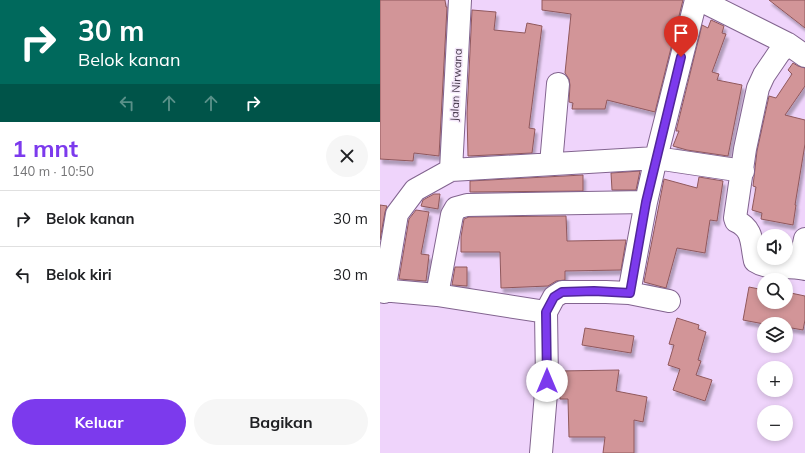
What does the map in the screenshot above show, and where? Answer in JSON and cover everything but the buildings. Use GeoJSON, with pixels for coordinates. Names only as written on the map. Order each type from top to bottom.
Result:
{"type":"FeatureCollection","features":[{"type":"Feature","properties":{"kind":"street","name":"Jalan Nirwana"},"geometry":{"type":"LineString","coordinates":[[451,170],[460,0]]}},
{"type":"Feature","properties":{"kind":"street"},"geometry":{"type":"LineString","coordinates":[[630,293],[646,202],[696,0]]}},
{"type":"Feature","properties":{"kind":"street"},"geometry":{"type":"LineString","coordinates":[[700,0],[797,50]]}},
{"type":"Feature","properties":{"kind":"street"},"geometry":{"type":"LineString","coordinates":[[797,50],[779,53],[764,75],[758,88],[745,149],[735,218],[736,221],[744,225],[748,230],[755,260],[761,264],[768,266],[802,268],[805,239]]}},
{"type":"Feature","properties":{"kind":"street"},"geometry":{"type":"LineString","coordinates":[[551,164],[558,84]]}},
{"type":"Feature","properties":{"kind":"street"},"geometry":{"type":"LineString","coordinates":[[546,312],[437,295],[382,291],[397,214],[415,190],[451,170],[551,164],[656,158],[743,171]]}},
{"type":"Feature","properties":{"kind":"street"},"geometry":{"type":"LineString","coordinates":[[437,295],[452,215],[456,208],[466,205],[646,202]]}},
{"type":"Feature","properties":{"kind":"street"},"geometry":{"type":"LineString","coordinates":[[541,453],[547,381],[546,312],[554,297],[562,292],[594,291],[630,293],[669,301]]}},
{"type":"Feature","properties":{"kind":"route"},"geometry":{"type":"LineString","coordinates":[[547,381],[546,312],[554,297],[562,292],[594,291],[630,293],[646,202],[681,57]]}}]}
